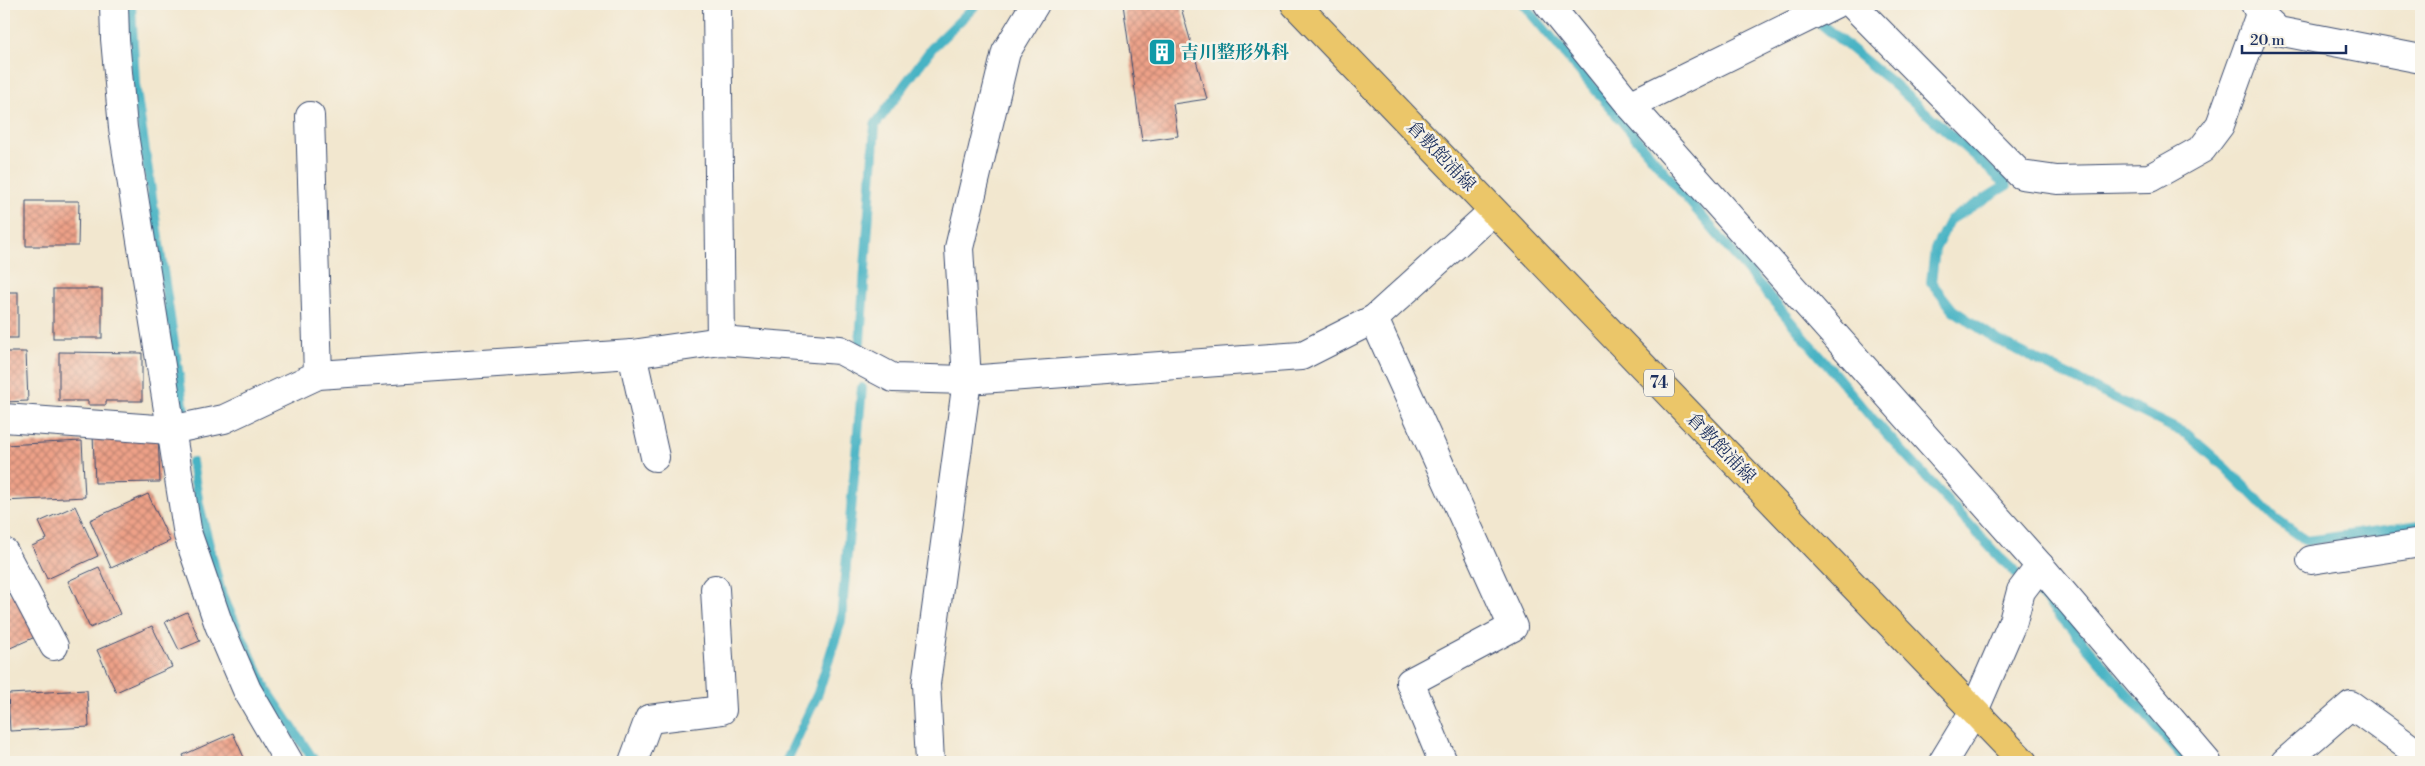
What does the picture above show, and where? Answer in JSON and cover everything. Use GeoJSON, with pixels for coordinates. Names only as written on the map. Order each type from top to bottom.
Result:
{"type":"FeatureCollection","features":[{"type":"Feature","properties":{"kind":"main road","name":"倉敷飽浦線"},"geometry":{"type":"LineString","coordinates":[[1295,4],[2023,762]]}},
{"type":"Feature","properties":{"kind":"street"},"geometry":{"type":"LineString","coordinates":[[114,4],[115,39],[123,128],[188,535],[219,625],[247,690],[289,762]]}},
{"type":"Feature","properties":{"kind":"street"},"geometry":{"type":"LineString","coordinates":[[718,4],[720,341]]}},
{"type":"Feature","properties":{"kind":"street"},"geometry":{"type":"LineString","coordinates":[[930,762],[926,684],[967,380],[959,248],[1006,52],[1034,4]]}},
{"type":"Feature","properties":{"kind":"street"},"geometry":{"type":"LineString","coordinates":[[1548,4],[1630,105],[2032,577],[2207,762]]}},
{"type":"Feature","properties":{"kind":"street"},"geometry":{"type":"LineString","coordinates":[[1630,105],[1835,4]]}},
{"type":"Feature","properties":{"kind":"street"},"geometry":{"type":"LineString","coordinates":[[1852,4],[2021,175],[2057,180],[2150,178],[2202,149],[2220,125],[2258,9],[2278,31],[2421,59]]}},
{"type":"Feature","properties":{"kind":"street"},"geometry":{"type":"LineString","coordinates":[[310,116],[318,375]]}},
{"type":"Feature","properties":{"kind":"street"},"geometry":{"type":"LineString","coordinates":[[4,418],[170,430],[224,419],[318,375],[632,354],[720,341],[840,350],[893,378],[967,380],[1301,356],[1374,319],[1493,211]]}},
{"type":"Feature","properties":{"kind":"street"},"geometry":{"type":"LineString","coordinates":[[1374,319],[1513,628],[1410,682],[1443,762]]}},
{"type":"Feature","properties":{"kind":"street"},"geometry":{"type":"LineString","coordinates":[[632,354],[655,457]]}},
{"type":"Feature","properties":{"kind":"street"},"geometry":{"type":"LineString","coordinates":[[2311,560],[2421,543]]}},
{"type":"Feature","properties":{"kind":"street"},"geometry":{"type":"LineString","coordinates":[[4,552],[54,646]]}},
{"type":"Feature","properties":{"kind":"street"},"geometry":{"type":"LineString","coordinates":[[1943,762],[1974,711],[2032,577]]}},
{"type":"Feature","properties":{"kind":"street"},"geometry":{"type":"LineString","coordinates":[[633,762],[649,719],[722,710],[715,589]]}},
{"type":"Feature","properties":{"kind":"street"},"geometry":{"type":"LineString","coordinates":[[2285,762],[2351,705],[2421,756]]}},
{"type":"Feature","properties":{"kind":"building","name":"吉川整形外科"},"geometry":{"type":"Polygon","coordinates":[[[1123,4],[1180,4],[1207,99],[1173,104],[1178,136],[1142,141],[1123,4]]]}},
{"type":"Feature","properties":{"kind":"building"},"geometry":{"type":"Polygon","coordinates":[[[26,201],[79,201],[78,246],[26,246],[26,201]]]}},
{"type":"Feature","properties":{"kind":"building"},"geometry":{"type":"Polygon","coordinates":[[[53,289],[102,289],[102,338],[53,338],[53,289]]]}},
{"type":"Feature","properties":{"kind":"building"},"geometry":{"type":"Polygon","coordinates":[[[4,292],[18,292],[18,338],[4,338],[4,292]]]}},
{"type":"Feature","properties":{"kind":"building"},"geometry":{"type":"Polygon","coordinates":[[[4,352],[26,352],[28,401],[4,402],[4,352]]]}},
{"type":"Feature","properties":{"kind":"building"},"geometry":{"type":"Polygon","coordinates":[[[59,352],[142,353],[142,401],[106,401],[106,405],[88,405],[88,401],[59,401],[59,352]]]}},
{"type":"Feature","properties":{"kind":"building"},"geometry":{"type":"Polygon","coordinates":[[[158,433],[160,482],[95,483],[93,435],[158,433]]]}},
{"type":"Feature","properties":{"kind":"building"},"geometry":{"type":"Polygon","coordinates":[[[82,441],[85,497],[4,501],[4,445],[82,441]]]}},
{"type":"Feature","properties":{"kind":"building"},"geometry":{"type":"Polygon","coordinates":[[[148,494],[170,541],[111,568],[90,520],[148,494]]]}},
{"type":"Feature","properties":{"kind":"building"},"geometry":{"type":"Polygon","coordinates":[[[75,506],[98,556],[47,579],[32,546],[47,539],[39,522],[75,506]]]}},
{"type":"Feature","properties":{"kind":"building"},"geometry":{"type":"Polygon","coordinates":[[[99,567],[120,614],[90,628],[68,581],[99,567]]]}},
{"type":"Feature","properties":{"kind":"building"},"geometry":{"type":"Polygon","coordinates":[[[15,592],[35,637],[8,649],[4,639],[4,597],[15,592]]]}},
{"type":"Feature","properties":{"kind":"building"},"geometry":{"type":"Polygon","coordinates":[[[187,612],[200,641],[179,650],[165,622],[187,612]]]}},
{"type":"Feature","properties":{"kind":"building"},"geometry":{"type":"Polygon","coordinates":[[[152,626],[172,667],[116,692],[97,650],[152,626]]]}},
{"type":"Feature","properties":{"kind":"building"},"geometry":{"type":"Polygon","coordinates":[[[87,690],[89,727],[10,731],[8,694],[87,690]]]}},
{"type":"Feature","properties":{"kind":"building"},"geometry":{"type":"Polygon","coordinates":[[[233,733],[246,762],[186,762],[183,755],[233,733]]]}},
{"type":"Feature","properties":{"kind":"waterway"},"geometry":{"type":"LineString","coordinates":[[131,4],[135,84],[185,417]]}},
{"type":"Feature","properties":{"kind":"waterway"},"geometry":{"type":"LineString","coordinates":[[860,342],[875,125],[932,48],[977,4]]}},
{"type":"Feature","properties":{"kind":"waterway"},"geometry":{"type":"LineString","coordinates":[[1523,4],[1872,418],[2000,558],[2046,600],[2187,762]]}},
{"type":"Feature","properties":{"kind":"waterway"},"geometry":{"type":"LineString","coordinates":[[1813,22],[1816,20],[1889,80],[2007,185],[1950,220],[1935,249],[1931,282],[1953,310],[1999,341],[2188,435],[2226,468],[2274,517],[2307,541],[2421,525]]}},
{"type":"Feature","properties":{"kind":"waterway"},"geometry":{"type":"LineString","coordinates":[[786,762],[818,693],[841,621],[862,388]]}},
{"type":"Feature","properties":{"kind":"waterway"},"geometry":{"type":"LineString","coordinates":[[192,462],[199,505],[221,593],[266,689],[315,762]]}},
{"type":"Feature","properties":{"kind":"place","name":"吉川整形外科"},"geometry":{"type":"Point","coordinates":[1162,52]}}]}
